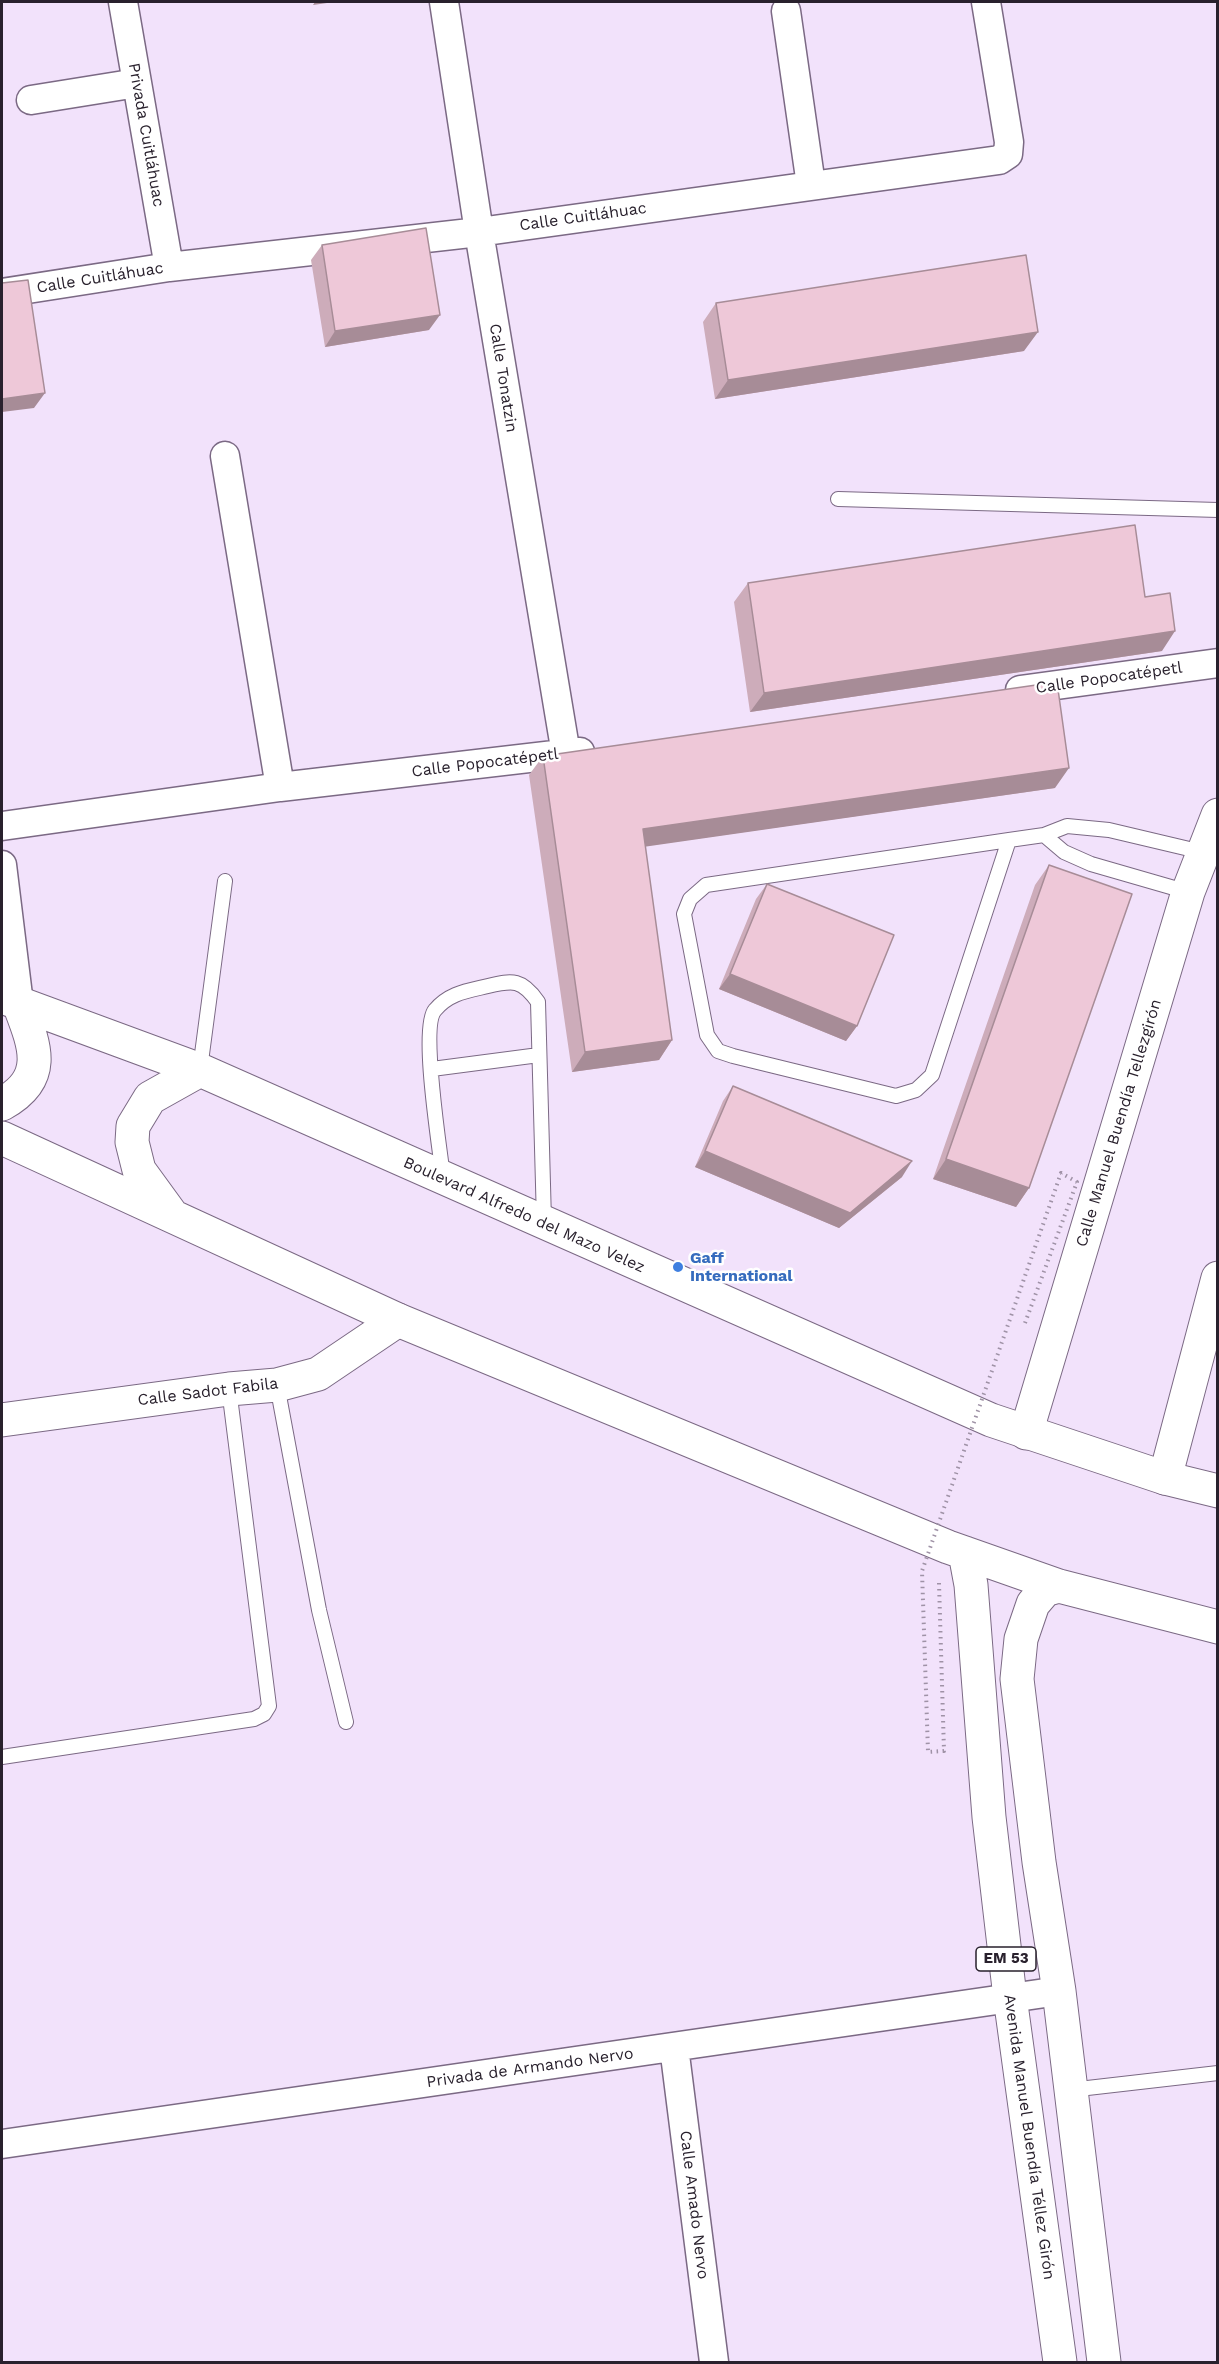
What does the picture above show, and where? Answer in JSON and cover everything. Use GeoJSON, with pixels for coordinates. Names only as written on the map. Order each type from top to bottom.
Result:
{"type":"FeatureCollection","features":[{"type":"Feature","properties":{"kind":"main road","name":"Calle Manuel Buendía Tellezgirón"},"geometry":{"type":"LineString","coordinates":[[1026,1433],[1188,892],[1218,815]]}},
{"type":"Feature","properties":{"kind":"main road","name":"Boulevard Alfredo del Mazo Velez"},"geometry":{"type":"LineString","coordinates":[[10,1000],[200,1070],[444,1180],[991,1420],[1166,1478],[1218,1491]]}},
{"type":"Feature","properties":{"kind":"main road"},"geometry":{"type":"LineString","coordinates":[[2,1104],[23,1087],[36,1063],[30,1033],[10,1000]]}},
{"type":"Feature","properties":{"kind":"main road"},"geometry":{"type":"LineString","coordinates":[[172,1215],[140,1170],[132,1142],[133,1126],[150,1098],[200,1070]]}},
{"type":"Feature","properties":{"kind":"main road"},"geometry":{"type":"LineString","coordinates":[[2,1138],[398,1320],[965,1553],[1059,1586],[1218,1627]]}},
{"type":"Feature","properties":{"kind":"main road"},"geometry":{"type":"LineString","coordinates":[[1166,1478],[1218,1278]]}},
{"type":"Feature","properties":{"kind":"main road","name":"Calle Sadot Fabila"},"geometry":{"type":"LineString","coordinates":[[2,1420],[229,1389],[278,1385],[318,1374],[398,1320]]}},
{"type":"Feature","properties":{"kind":"main road","name":"Avenida Manuel Buendía Téllez Girón"},"geometry":{"type":"LineString","coordinates":[[965,1553],[971,1585],[989,1816],[1010,1997],[1060,2362]]}},
{"type":"Feature","properties":{"kind":"main road","name":"EM 53"},"geometry":{"type":"LineString","coordinates":[[1059,1586],[1045,1590],[1034,1604],[1021,1639],[1017,1679],[1039,1862],[1059,1991],[1104,2362]]}},
{"type":"Feature","properties":{"kind":"street","name":"Privada Cuitláhuac"},"geometry":{"type":"LineString","coordinates":[[123,2],[169,267]]}},
{"type":"Feature","properties":{"kind":"street","name":"Calle Tonatzin"},"geometry":{"type":"LineString","coordinates":[[444,2],[479,232],[566,754]]}},
{"type":"Feature","properties":{"kind":"street","name":"Calle Cuitláhuac"},"geometry":{"type":"LineString","coordinates":[[2,293],[169,267],[479,232],[999,160],[1008,154],[1009,142],[986,2]]}},
{"type":"Feature","properties":{"kind":"street"},"geometry":{"type":"LineString","coordinates":[[786,11],[811,185]]}},
{"type":"Feature","properties":{"kind":"street"},"geometry":{"type":"LineString","coordinates":[[31,100],[137,83]]}},
{"type":"Feature","properties":{"kind":"street"},"geometry":{"type":"LineString","coordinates":[[225,456],[280,787]]}},
{"type":"Feature","properties":{"kind":"street","name":"Calle Popocatépetl"},"geometry":{"type":"LineString","coordinates":[[989,695],[1218,663]]}},
{"type":"Feature","properties":{"kind":"street","name":"Calle Popocatépetl"},"geometry":{"type":"LineString","coordinates":[[2,826],[280,787],[601,749]]}},
{"type":"Feature","properties":{"kind":"street"},"geometry":{"type":"LineString","coordinates":[[2,865],[10,1000]]}},
{"type":"Feature","properties":{"kind":"street","name":"Privada de Armando Nervo"},"geometry":{"type":"LineString","coordinates":[[2,2144],[1059,1991]]}},
{"type":"Feature","properties":{"kind":"street","name":"Calle Amado Nervo"},"geometry":{"type":"LineString","coordinates":[[674,2047],[714,2362]]}},
{"type":"Feature","properties":{"kind":"lane"},"geometry":{"type":"LineString","coordinates":[[838,500],[1218,510]]}},
{"type":"Feature","properties":{"kind":"lane"},"geometry":{"type":"LineString","coordinates":[[1009,840],[932,1075],[916,1090],[896,1096],[734,1056],[718,1051],[707,1035],[684,914],[690,899],[706,885],[1009,840],[1044,835],[1067,826],[1109,830],[1202,852]]}},
{"type":"Feature","properties":{"kind":"lane"},"geometry":{"type":"LineString","coordinates":[[1044,835],[1064,852],[1091,864],[1188,892]]}},
{"type":"Feature","properties":{"kind":"lane"},"geometry":{"type":"LineString","coordinates":[[200,1070],[225,881]]}},
{"type":"Feature","properties":{"kind":"lane"},"geometry":{"type":"LineString","coordinates":[[444,1180],[428,1036],[433,1011],[450,995],[511,981],[528,988],[538,1002],[544,1224]]}},
{"type":"Feature","properties":{"kind":"lane"},"geometry":{"type":"LineString","coordinates":[[432,1069],[539,1055]]}},
{"type":"Feature","properties":{"kind":"lane"},"geometry":{"type":"LineString","coordinates":[[278,1385],[320,1610],[346,1722]]}},
{"type":"Feature","properties":{"kind":"lane"},"geometry":{"type":"LineString","coordinates":[[2,1757],[254,1719],[264,1714],[269,1706],[229,1389]]}},
{"type":"Feature","properties":{"kind":"lane"},"geometry":{"type":"LineString","coordinates":[[1070,2090],[1218,2073]]}},
{"type":"Feature","properties":{"kind":"path"},"geometry":{"type":"LineString","coordinates":[[939,1583],[944,1751],[928,1752],[922,1571],[1061,1173],[1077,1182],[1025,1323]]}},
{"type":"Feature","properties":{"kind":"building"},"geometry":{"type":"Polygon","coordinates":[[[426,228],[440,315],[335,331],[322,245],[426,228]]]}},
{"type":"Feature","properties":{"kind":"building"},"geometry":{"type":"Polygon","coordinates":[[[1026,255],[1038,332],[728,380],[716,303],[1026,255]]]}},
{"type":"Feature","properties":{"kind":"building"},"geometry":{"type":"Polygon","coordinates":[[[28,280],[45,393],[2,399],[2,283],[28,280]]]}},
{"type":"Feature","properties":{"kind":"building"},"geometry":{"type":"Polygon","coordinates":[[[1135,525],[1145,597],[1170,593],[1175,631],[764,693],[748,583],[1135,525]]]}},
{"type":"Feature","properties":{"kind":"building"},"geometry":{"type":"Polygon","coordinates":[[[1057,682],[1069,768],[643,829],[672,1040],[585,1052],[543,756],[1057,682]]]}},
{"type":"Feature","properties":{"kind":"building"},"geometry":{"type":"Polygon","coordinates":[[[1049,865],[1132,894],[1029,1188],[946,1159],[1049,865]]]}},
{"type":"Feature","properties":{"kind":"building"},"geometry":{"type":"Polygon","coordinates":[[[767,884],[894,935],[857,1026],[730,974],[767,884]]]}},
{"type":"Feature","properties":{"kind":"building"},"geometry":{"type":"Polygon","coordinates":[[[733,1086],[912,1161],[850,1213],[705,1151],[733,1086]]]}},
{"type":"Feature","properties":{"kind":"place","name":"Gaff International"},"geometry":{"type":"Point","coordinates":[678,1267]}}]}
